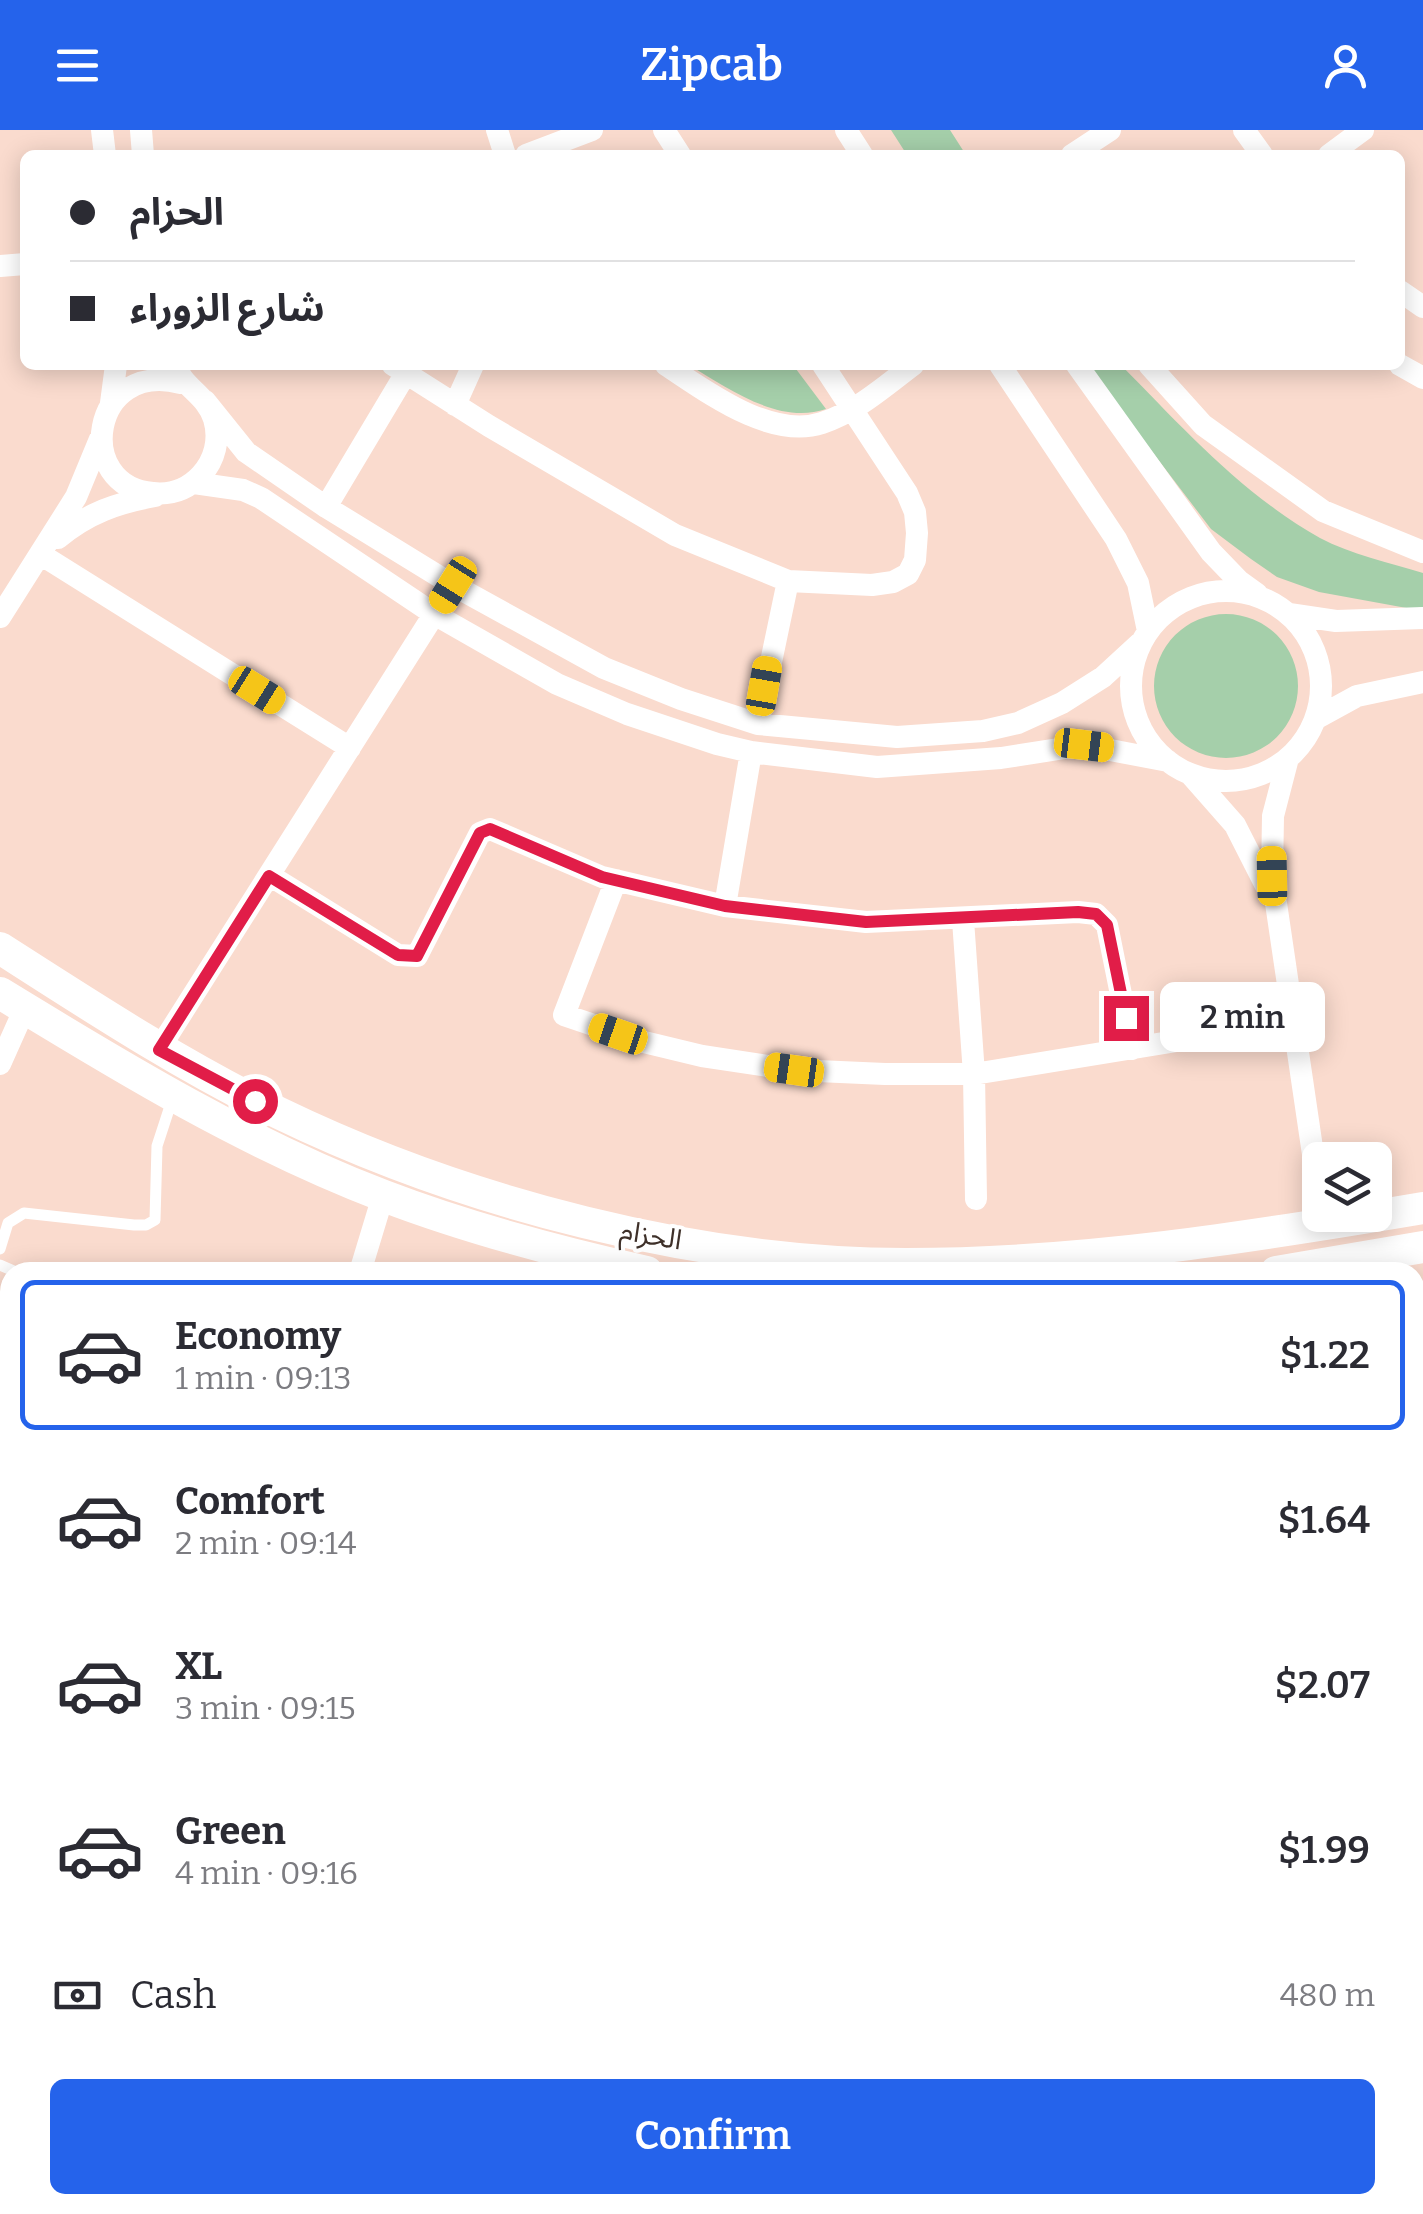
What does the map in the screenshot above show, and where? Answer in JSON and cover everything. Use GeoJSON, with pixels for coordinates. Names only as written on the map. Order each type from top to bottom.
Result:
{"type":"FeatureCollection","features":[{"type":"Feature","properties":{"kind":"main road","name":"الحزام"},"geometry":{"type":"LineString","coordinates":[[0,948],[159,1050],[282,1114],[419,1172],[594,1224],[740,1250],[880,1262]]}},
{"type":"Feature","properties":{"kind":"main road"},"geometry":{"type":"LineString","coordinates":[[12,1001],[173,1098],[383,1196],[530,1245],[604,1262]]}},
{"type":"Feature","properties":{"kind":"main road","name":"الحزام"},"geometry":{"type":"LineString","coordinates":[[955,1262],[1194,1246],[1423,1208]]}},
{"type":"Feature","properties":{"kind":"main road"},"geometry":{"type":"LineString","coordinates":[[1359,1262],[1423,1247]]}},
{"type":"Feature","properties":{"kind":"street"},"geometry":{"type":"LineString","coordinates":[[539,150],[592,130]]}},
{"type":"Feature","properties":{"kind":"street"},"geometry":{"type":"LineString","coordinates":[[1076,144],[1110,130]]}},
{"type":"Feature","properties":{"kind":"street"},"geometry":{"type":"LineString","coordinates":[[1336,150],[1364,130]]}},
{"type":"Feature","properties":{"kind":"street"},"geometry":{"type":"LineString","coordinates":[[0,618],[76,497],[112,403],[115,370]]}},
{"type":"Feature","properties":{"kind":"street"},"geometry":{"type":"LineString","coordinates":[[326,507],[398,370]]}},
{"type":"Feature","properties":{"kind":"street"},"geometry":{"type":"LineString","coordinates":[[401,370],[675,536],[788,581],[872,585],[893,582],[908,574],[915,560],[916,512],[827,370]]}},
{"type":"Feature","properties":{"kind":"street"},"geometry":{"type":"LineString","coordinates":[[455,405],[471,370]]}},
{"type":"Feature","properties":{"kind":"street"},"geometry":{"type":"LineString","coordinates":[[674,370],[728,405],[777,424],[818,425],[854,409],[906,370]]}},
{"type":"Feature","properties":{"kind":"street"},"geometry":{"type":"LineString","coordinates":[[1009,370],[1116,539],[1138,583],[1144,637],[1132,672],[1135,715],[1148,740],[1168,761],[1191,774],[1225,781],[1269,770],[1288,758],[1315,720],[1322,691],[1319,662],[1308,636],[1289,614],[1239,580],[1212,552],[1080,370]]}},
{"type":"Feature","properties":{"kind":"street"},"geometry":{"type":"LineString","coordinates":[[1152,370],[1202,425],[1323,511],[1423,552]]}},
{"type":"Feature","properties":{"kind":"street"},"geometry":{"type":"LineString","coordinates":[[112,403],[136,383],[178,374],[246,452],[326,507],[453,585],[604,668],[681,700],[758,724],[897,737],[983,731],[1018,722],[1062,703],[1103,677],[1180,602],[1207,592],[1236,591],[1264,598]]}},
{"type":"Feature","properties":{"kind":"street"},"geometry":{"type":"LineString","coordinates":[[40,554],[77,522],[96,512],[194,483],[206,470],[217,435],[214,417],[205,402]]}},
{"type":"Feature","properties":{"kind":"street"},"geometry":{"type":"LineString","coordinates":[[100,439],[104,458],[115,474],[130,487],[163,494]]}},
{"type":"Feature","properties":{"kind":"street"},"geometry":{"type":"LineString","coordinates":[[194,483],[242,490],[261,498],[434,614],[574,691],[674,730],[751,752],[876,768],[1001,758],[1084,745],[1168,761]]}},
{"type":"Feature","properties":{"kind":"street"},"geometry":{"type":"LineString","coordinates":[[40,554],[350,748]]}},
{"type":"Feature","properties":{"kind":"street"},"geometry":{"type":"LineString","coordinates":[[758,724],[788,581]]}},
{"type":"Feature","properties":{"kind":"street"},"geometry":{"type":"LineString","coordinates":[[159,1050],[453,585]]}},
{"type":"Feature","properties":{"kind":"street"},"geometry":{"type":"LineString","coordinates":[[1289,614],[1336,620],[1423,618]]}},
{"type":"Feature","properties":{"kind":"street"},"geometry":{"type":"LineString","coordinates":[[1315,720],[1356,696],[1423,682]]}},
{"type":"Feature","properties":{"kind":"street"},"geometry":{"type":"LineString","coordinates":[[725,906],[751,752]]}},
{"type":"Feature","properties":{"kind":"street"},"geometry":{"type":"LineString","coordinates":[[1288,758],[1273,816],[1275,911],[1311,1142]]}},
{"type":"Feature","properties":{"kind":"street"},"geometry":{"type":"LineString","coordinates":[[1191,774],[1234,824],[1264,878],[1275,911]]}},
{"type":"Feature","properties":{"kind":"street"},"geometry":{"type":"LineString","coordinates":[[269,876],[398,955],[408,957],[417,956],[480,833],[499,830],[616,880],[725,906],[866,922],[1096,914],[1107,925],[1132,1048]]}},
{"type":"Feature","properties":{"kind":"street"},"geometry":{"type":"LineString","coordinates":[[616,880],[564,1015],[671,1050],[776,1067],[849,1073],[974,1074],[1292,1022]]}},
{"type":"Feature","properties":{"kind":"street"},"geometry":{"type":"LineString","coordinates":[[963,920],[974,1074],[976,1200]]}},
{"type":"Feature","properties":{"kind":"street"},"geometry":{"type":"LineString","coordinates":[[0,1064],[12,1001]]}},
{"type":"Feature","properties":{"kind":"street"},"geometry":{"type":"LineString","coordinates":[[363,1262],[383,1196]]}},
{"type":"Feature","properties":{"kind":"lane"},"geometry":{"type":"LineString","coordinates":[[0,1249],[8,1223],[24,1213],[134,1226],[146,1226],[156,1220],[157,1146],[173,1098]]}},
{"type":"Feature","properties":{"kind":"green space"},"geometry":{"type":"Polygon","coordinates":[[[891,130],[950,130],[963,150],[904,150],[891,130]]]}},
{"type":"Feature","properties":{"kind":"green space"},"geometry":{"type":"Polygon","coordinates":[[[697,370],[797,370],[826,409],[790,412],[738,394],[697,370]]]}},
{"type":"Feature","properties":{"kind":"green space"},"geometry":{"type":"Polygon","coordinates":[[[1090,370],[1126,370],[1214,459],[1292,521],[1344,549],[1423,573],[1423,607],[1412,609],[1319,592],[1277,577],[1211,529],[1090,370]]]}},
{"type":"Feature","properties":{"kind":"green space"},"geometry":{"type":"Polygon","coordinates":[[[1226,614],[1254,619],[1277,635],[1293,658],[1298,686],[1293,714],[1277,737],[1254,753],[1226,758],[1198,753],[1175,737],[1159,714],[1154,686],[1159,658],[1175,635],[1198,619],[1226,614]]]}},
{"type":"Feature","properties":{"kind":"route"},"geometry":{"type":"LineString","coordinates":[[255,1101],[159,1050],[269,876],[398,955],[417,956],[480,833],[490,829],[602,877],[725,906],[866,922],[1096,914],[1107,925],[1126,1018]]}}]}
